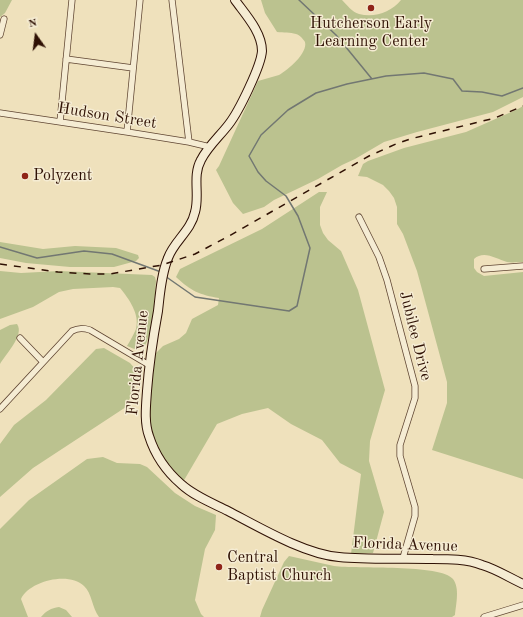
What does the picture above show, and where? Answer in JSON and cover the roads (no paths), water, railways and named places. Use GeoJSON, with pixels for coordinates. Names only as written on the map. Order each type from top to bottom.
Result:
{"type":"FeatureCollection","features":[{"type":"Feature","properties":{"kind":"main road","name":"Florida Avenue"},"geometry":{"type":"LineString","coordinates":[[235,0],[257,33],[262,45],[261,58],[231,121],[210,147],[198,167],[196,177],[196,211],[193,221],[170,253],[163,276],[149,366],[146,424],[157,455],[168,472],[183,486],[196,494],[274,535],[315,552],[337,557],[465,561],[482,564],[523,584]]}},
{"type":"Feature","properties":{"kind":"street"},"geometry":{"type":"LineString","coordinates":[[60,122],[72,0]]}},
{"type":"Feature","properties":{"kind":"street"},"geometry":{"type":"LineString","coordinates":[[127,132],[140,0]]}},
{"type":"Feature","properties":{"kind":"street"},"geometry":{"type":"LineString","coordinates":[[172,0],[189,142]]}},
{"type":"Feature","properties":{"kind":"street"},"geometry":{"type":"LineString","coordinates":[[0,35],[4,19]]}},
{"type":"Feature","properties":{"kind":"street"},"geometry":{"type":"LineString","coordinates":[[66,59],[133,68]]}},
{"type":"Feature","properties":{"kind":"street","name":"Hudson Street"},"geometry":{"type":"LineString","coordinates":[[0,113],[189,142],[210,147]]}},
{"type":"Feature","properties":{"kind":"street","name":"Jubilee Drive"},"geometry":{"type":"LineString","coordinates":[[359,217],[379,257],[387,280],[415,386],[415,398],[400,445],[400,456],[415,507],[415,516],[403,558]]}},
{"type":"Feature","properties":{"kind":"street"},"geometry":{"type":"LineString","coordinates":[[484,270],[523,266]]}},
{"type":"Feature","properties":{"kind":"street"},"geometry":{"type":"LineString","coordinates":[[0,409],[72,331],[83,328],[90,330],[149,366]]}},
{"type":"Feature","properties":{"kind":"street"},"geometry":{"type":"LineString","coordinates":[[20,338],[43,362]]}},
{"type":"Feature","properties":{"kind":"street"},"geometry":{"type":"LineString","coordinates":[[484,617],[523,605]]}},
{"type":"Feature","properties":{"kind":"waterway"},"geometry":{"type":"LineString","coordinates":[[299,0],[336,35],[372,79]]}},
{"type":"Feature","properties":{"kind":"waterway"},"geometry":{"type":"LineString","coordinates":[[165,276],[195,297],[289,311],[297,306],[310,248],[298,216],[286,196],[266,181],[258,172],[249,156],[261,135],[288,110],[316,93],[347,84],[386,76],[424,73],[453,79],[462,91],[482,92],[502,96],[523,88]]}},
{"type":"Feature","properties":{"kind":"waterway"},"geometry":{"type":"LineString","coordinates":[[0,247],[37,258],[84,251],[112,254],[161,272]]}},
{"type":"Feature","properties":{"kind":"railway"},"geometry":{"type":"LineString","coordinates":[[0,264],[58,272],[90,274],[110,274],[162,265],[195,254],[369,156],[396,144],[410,139],[495,118],[523,106]]}},
{"type":"Feature","properties":{"kind":"place","name":"Hutcherson Early Learning Center"},"geometry":{"type":"Point","coordinates":[371,8]}},
{"type":"Feature","properties":{"kind":"place","name":"Polyzent"},"geometry":{"type":"Point","coordinates":[25,176]}},
{"type":"Feature","properties":{"kind":"place","name":"Central Baptist Church"},"geometry":{"type":"Point","coordinates":[219,567]}}]}
